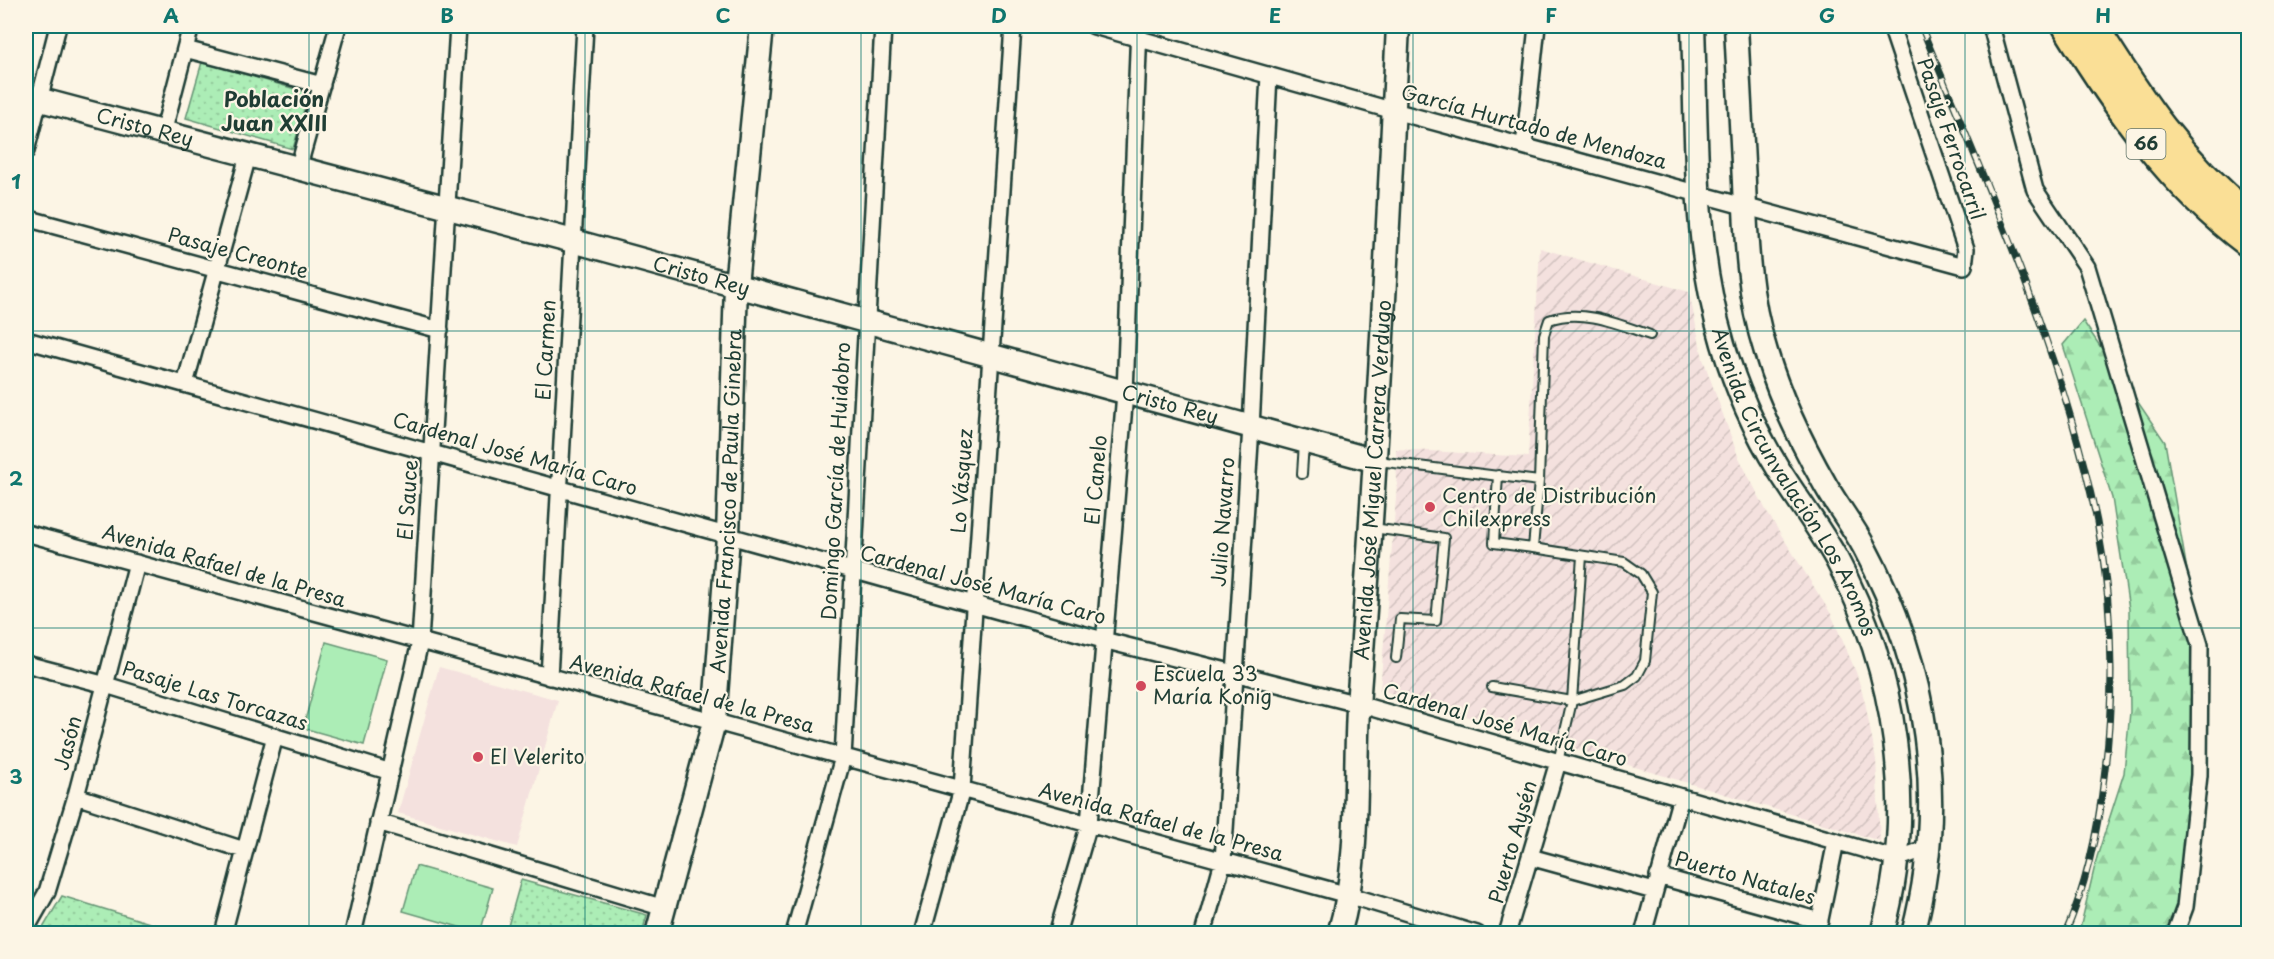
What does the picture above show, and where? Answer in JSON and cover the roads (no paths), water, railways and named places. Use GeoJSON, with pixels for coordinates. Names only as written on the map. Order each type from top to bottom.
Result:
{"type":"FeatureCollection","features":[{"type":"Feature","properties":{"kind":"highway","name":"66"},"geometry":{"type":"LineString","coordinates":[[2067,26],[2120,109],[2157,157],[2196,198],[2248,242]]}},
{"type":"Feature","properties":{"kind":"highway","name":"66"},"geometry":{"type":"LineString","coordinates":[[2092,26],[2137,97],[2165,135],[2211,184],[2248,216]]}},
{"type":"Feature","properties":{"kind":"street"},"geometry":{"type":"LineString","coordinates":[[26,151],[32,98],[58,26]]}},
{"type":"Feature","properties":{"kind":"street"},"geometry":{"type":"LineString","coordinates":[[163,133],[191,26]]}},
{"type":"Feature","properties":{"kind":"street"},"geometry":{"type":"LineString","coordinates":[[298,169],[338,26]]}},
{"type":"Feature","properties":{"kind":"street","name":"El Sauce"},"geometry":{"type":"LineString","coordinates":[[353,933],[420,642],[458,26]]}},
{"type":"Feature","properties":{"kind":"street","name":"El Carmen"},"geometry":{"type":"LineString","coordinates":[[549,677],[585,26]]}},
{"type":"Feature","properties":{"kind":"street","name":"Avenida Francisco de Paula Ginebra"},"geometry":{"type":"LineString","coordinates":[[657,933],[714,722],[728,536],[736,285],[762,26]]}},
{"type":"Feature","properties":{"kind":"street","name":"Domingo García de Huidobro"},"geometry":{"type":"LineString","coordinates":[[794,933],[843,757],[883,26]]}},
{"type":"Feature","properties":{"kind":"street","name":"Lo Vásquez"},"geometry":{"type":"LineString","coordinates":[[922,933],[962,789],[1013,26]]}},
{"type":"Feature","properties":{"kind":"street","name":"García Hurtado de Mendoza"},"geometry":{"type":"LineString","coordinates":[[1094,26],[1139,32],[1269,75],[1394,111],[1964,266]]}},
{"type":"Feature","properties":{"kind":"street","name":"Avenida José Miguel Carrera Verdugo"},"geometry":{"type":"LineString","coordinates":[[1339,933],[1348,895],[1358,704],[1372,528],[1398,26]]}},
{"type":"Feature","properties":{"kind":"street"},"geometry":{"type":"LineString","coordinates":[[1524,146],[1537,26]]}},
{"type":"Feature","properties":{"kind":"street","name":"Avenida Circunvalación Los Aromos"},"geometry":{"type":"LineString","coordinates":[[1693,26],[1700,194],[1706,271],[1715,317],[1735,380],[1777,467],[1840,566],[1867,626],[1879,662],[1890,708],[1898,766],[1899,828],[1897,859],[1882,933]]}},
{"type":"Feature","properties":{"kind":"street","name":"Avenida Circunvalación Los Aromos"},"geometry":{"type":"LineString","coordinates":[[1736,26],[1751,288],[1760,330],[1775,381],[1801,439],[1879,577],[1905,643],[1923,712],[1932,782],[1930,847],[1913,933]]}},
{"type":"Feature","properties":{"kind":"street","name":"Pasaje Ferrocarril"},"geometry":{"type":"LineString","coordinates":[[1891,26],[1966,249],[1964,266]]}},
{"type":"Feature","properties":{"kind":"street"},"geometry":{"type":"LineString","coordinates":[[1991,26],[2035,190],[2087,267],[2200,645],[2199,775],[2185,907],[2175,933]]}},
{"type":"Feature","properties":{"kind":"street","name":"El Canelo"},"geometry":{"type":"LineString","coordinates":[[1057,933],[1089,824],[1102,640],[1125,393],[1139,32]]}},
{"type":"Feature","properties":{"kind":"street"},"geometry":{"type":"LineString","coordinates":[[185,49],[322,85]]}},
{"type":"Feature","properties":{"kind":"street","name":"Julio Navarro"},"geometry":{"type":"LineString","coordinates":[[1203,933],[1223,861],[1251,427],[1269,75]]}},
{"type":"Feature","properties":{"kind":"street","name":"Cristo Rey"},"geometry":{"type":"LineString","coordinates":[[32,98],[736,285],[1376,461]]}},
{"type":"Feature","properties":{"kind":"street"},"geometry":{"type":"LineString","coordinates":[[185,384],[248,156]]}},
{"type":"Feature","properties":{"kind":"street","name":"Pasaje Creonte"},"geometry":{"type":"LineString","coordinates":[[26,218],[440,330]]}},
{"type":"Feature","properties":{"kind":"street","name":"Cardenal José María Caro"},"geometry":{"type":"LineString","coordinates":[[26,340],[1102,640],[1358,704],[1897,859]]}},
{"type":"Feature","properties":{"kind":"street","name":"Avenida Rafael de la Presa"},"geometry":{"type":"LineString","coordinates":[[26,533],[1348,895]]}},
{"type":"Feature","properties":{"kind":"street","name":"Jasón"},"geometry":{"type":"LineString","coordinates":[[26,929],[47,892],[76,796],[137,563]]}},
{"type":"Feature","properties":{"kind":"street","name":"Pasaje Las Torcazas"},"geometry":{"type":"LineString","coordinates":[[26,664],[106,685],[391,772]]}},
{"type":"Feature","properties":{"kind":"street"},"geometry":{"type":"LineString","coordinates":[[223,933],[243,850],[275,736]]}},
{"type":"Feature","properties":{"kind":"street","name":"Puerto Aysén"},"geometry":{"type":"LineString","coordinates":[[1507,933],[1558,762]]}},
{"type":"Feature","properties":{"kind":"street"},"geometry":{"type":"LineString","coordinates":[[76,796],[243,850]]}},
{"type":"Feature","properties":{"kind":"street"},"geometry":{"type":"LineString","coordinates":[[1642,933],[1681,797]]}},
{"type":"Feature","properties":{"kind":"street"},"geometry":{"type":"LineString","coordinates":[[378,822],[664,908]]}},
{"type":"Feature","properties":{"kind":"street"},"geometry":{"type":"LineString","coordinates":[[1818,927],[1836,842]]}},
{"type":"Feature","properties":{"kind":"street"},"geometry":{"type":"LineString","coordinates":[[1897,859],[1930,847]]}},
{"type":"Feature","properties":{"kind":"street","name":"Puerto Natales"},"geometry":{"type":"LineString","coordinates":[[1530,857],[1656,884],[1818,927]]}},
{"type":"Feature","properties":{"kind":"street"},"geometry":{"type":"LineString","coordinates":[[1348,895],[1477,933]]}},
{"type":"Feature","properties":{"kind":"lane"},"geometry":{"type":"LineString","coordinates":[[1533,548],[1539,481],[1544,334],[1549,320],[1566,314],[1577,315],[1610,321],[1650,335]]}},
{"type":"Feature","properties":{"kind":"lane"},"geometry":{"type":"LineString","coordinates":[[1302,474],[1305,441]]}},
{"type":"Feature","properties":{"kind":"lane"},"geometry":{"type":"LineString","coordinates":[[1376,461],[1539,481]]}},
{"type":"Feature","properties":{"kind":"lane"},"geometry":{"type":"LineString","coordinates":[[1492,687],[1572,701],[1625,685],[1637,676],[1645,661],[1652,592],[1641,574],[1624,562],[1494,543],[1498,475]]}},
{"type":"Feature","properties":{"kind":"lane"},"geometry":{"type":"LineString","coordinates":[[1372,528],[1444,538],[1436,621],[1400,619],[1396,658]]}},
{"type":"Feature","properties":{"kind":"lane"},"geometry":{"type":"LineString","coordinates":[[1558,762],[1572,701],[1582,556]]}},
{"type":"Feature","properties":{"kind":"railway"},"geometry":{"type":"LineString","coordinates":[[1921,26],[2021,270],[2064,395],[2097,522],[2106,585],[2111,650],[2108,745],[2102,797],[2090,857],[2080,896],[2065,934]]}},
{"type":"Feature","properties":{"kind":"place","name":"Centro de Distribución Chilexpress"},"geometry":{"type":"Point","coordinates":[1430,507]}},
{"type":"Feature","properties":{"kind":"place","name":"Escuela 33 María Konig"},"geometry":{"type":"Point","coordinates":[1141,686]}},
{"type":"Feature","properties":{"kind":"place","name":"El Velerito"},"geometry":{"type":"Point","coordinates":[478,757]}},
{"type":"Feature","properties":{"kind":"district","name":"Población Juan XXIII"},"geometry":{"type":"Point","coordinates":[274,112]}}]}
